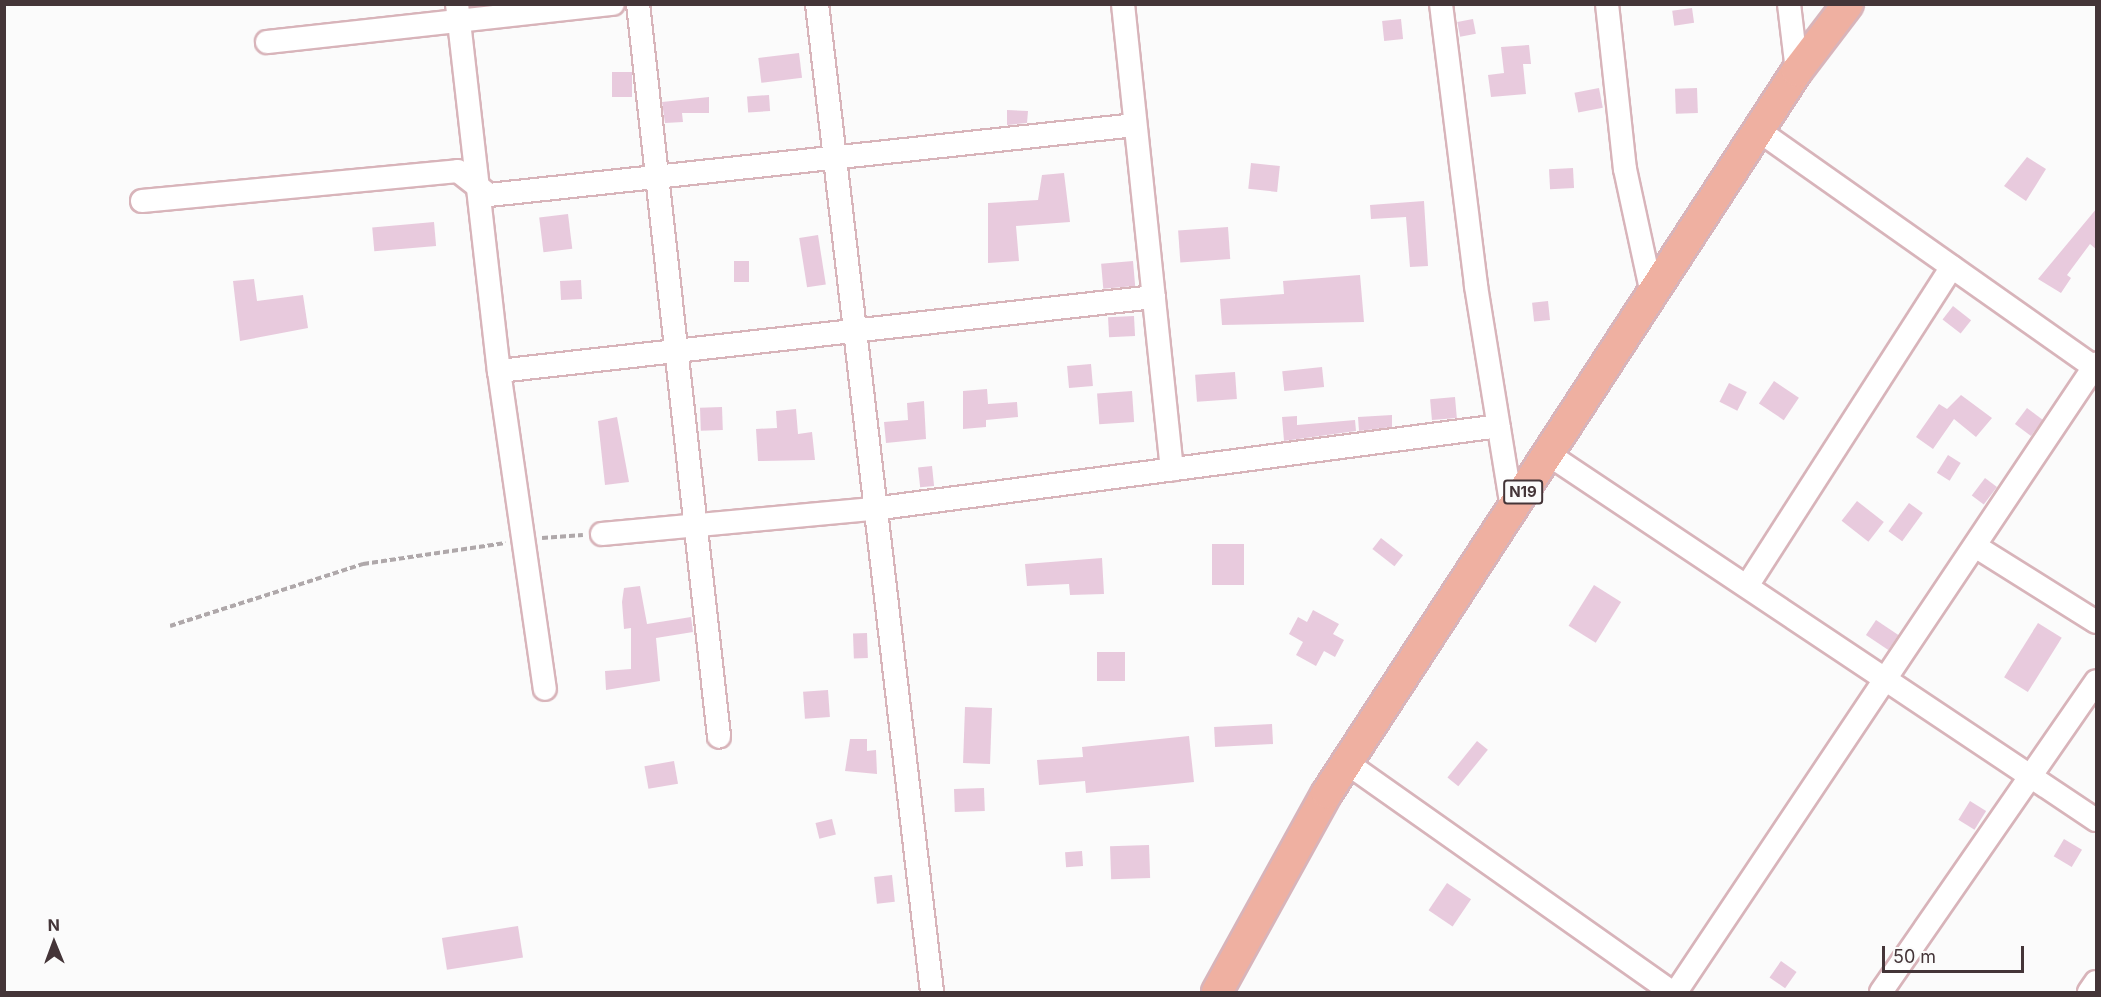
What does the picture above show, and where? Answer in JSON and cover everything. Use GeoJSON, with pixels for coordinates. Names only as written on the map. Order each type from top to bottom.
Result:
{"type":"FeatureCollection","features":[{"type":"Feature","properties":{"kind":"main road","name":"N19"},"geometry":{"type":"LineString","coordinates":[[1217,993],[1347,763],[1758,130],[1797,71],[1848,4]]}},
{"type":"Feature","properties":{"kind":"street"},"geometry":{"type":"LineString","coordinates":[[267,42],[458,13],[613,4]]}},
{"type":"Feature","properties":{"kind":"street"},"geometry":{"type":"LineString","coordinates":[[638,4],[719,737]]}},
{"type":"Feature","properties":{"kind":"street"},"geometry":{"type":"LineString","coordinates":[[817,4],[873,509],[932,993]]}},
{"type":"Feature","properties":{"kind":"street"},"geometry":{"type":"LineString","coordinates":[[1123,4],[1172,469]]}},
{"type":"Feature","properties":{"kind":"street"},"geometry":{"type":"LineString","coordinates":[[1441,4],[1512,509]]}},
{"type":"Feature","properties":{"kind":"street"},"geometry":{"type":"LineString","coordinates":[[1607,4],[1625,169],[1652,294]]}},
{"type":"Feature","properties":{"kind":"street"},"geometry":{"type":"LineString","coordinates":[[1790,4],[1797,71]]}},
{"type":"Feature","properties":{"kind":"street"},"geometry":{"type":"LineString","coordinates":[[458,13],[499,371],[545,689]]}},
{"type":"Feature","properties":{"kind":"street"},"geometry":{"type":"LineString","coordinates":[[142,201],[458,171],[489,195],[1136,125]]}},
{"type":"Feature","properties":{"kind":"street"},"geometry":{"type":"LineString","coordinates":[[1347,763],[1674,993],[2096,366],[1758,130]]}},
{"type":"Feature","properties":{"kind":"street"},"geometry":{"type":"LineString","coordinates":[[1747,586],[1952,267]]}},
{"type":"Feature","properties":{"kind":"street"},"geometry":{"type":"LineString","coordinates":[[499,371],[1154,297]]}},
{"type":"Feature","properties":{"kind":"street"},"geometry":{"type":"LineString","coordinates":[[602,534],[873,509],[1499,426]]}},
{"type":"Feature","properties":{"kind":"street"},"geometry":{"type":"LineString","coordinates":[[1548,454],[2097,820]]}},
{"type":"Feature","properties":{"kind":"street"},"geometry":{"type":"LineString","coordinates":[[1975,546],[2097,622]]}},
{"type":"Feature","properties":{"kind":"street"},"geometry":{"type":"LineString","coordinates":[[1881,993],[2097,681]]}},
{"type":"Feature","properties":{"kind":"street"},"geometry":{"type":"LineString","coordinates":[[2090,993],[2097,982]]}},
{"type":"Feature","properties":{"kind":"path"},"geometry":{"type":"LineString","coordinates":[[170,626],[363,564],[523,540],[602,534]]}},
{"type":"Feature","properties":{"kind":"building"},"geometry":{"type":"Polygon","coordinates":[[[1692,8],[1694,23],[1674,26],[1672,11],[1692,8]]]}},
{"type":"Feature","properties":{"kind":"building"},"geometry":{"type":"Polygon","coordinates":[[[1401,19],[1403,39],[1384,41],[1382,21],[1401,19]]]}},
{"type":"Feature","properties":{"kind":"building"},"geometry":{"type":"Polygon","coordinates":[[[1473,19],[1476,34],[1460,37],[1457,22],[1473,19]]]}},
{"type":"Feature","properties":{"kind":"building"},"geometry":{"type":"Polygon","coordinates":[[[1529,45],[1531,64],[1523,64],[1526,94],[1491,97],[1488,75],[1504,73],[1501,47],[1529,45]]]}},
{"type":"Feature","properties":{"kind":"building"},"geometry":{"type":"Polygon","coordinates":[[[799,53],[802,78],[761,83],[758,58],[799,53]]]}},
{"type":"Feature","properties":{"kind":"building"},"geometry":{"type":"Polygon","coordinates":[[[612,72],[632,72],[632,97],[612,97],[612,72]]]}},
{"type":"Feature","properties":{"kind":"building"},"geometry":{"type":"Polygon","coordinates":[[[1599,88],[1603,108],[1578,112],[1574,93],[1599,88]]]}},
{"type":"Feature","properties":{"kind":"building"},"geometry":{"type":"Polygon","coordinates":[[[1697,88],[1698,113],[1676,114],[1675,89],[1697,88]]]}},
{"type":"Feature","properties":{"kind":"building"},"geometry":{"type":"Polygon","coordinates":[[[769,95],[770,111],[748,112],[747,97],[769,95]]]}},
{"type":"Feature","properties":{"kind":"building"},"geometry":{"type":"Polygon","coordinates":[[[709,97],[709,113],[682,113],[683,122],[665,123],[662,102],[709,97]]]}},
{"type":"Feature","properties":{"kind":"building"},"geometry":{"type":"Polygon","coordinates":[[[1007,110],[1028,111],[1027,123],[1007,125],[1007,110]]]}},
{"type":"Feature","properties":{"kind":"building"},"geometry":{"type":"Polygon","coordinates":[[[2027,157],[2046,169],[2026,201],[2004,186],[2027,157]]]}},
{"type":"Feature","properties":{"kind":"building"},"geometry":{"type":"Polygon","coordinates":[[[1251,163],[1280,166],[1277,192],[1248,189],[1251,163]]]}},
{"type":"Feature","properties":{"kind":"building"},"geometry":{"type":"Polygon","coordinates":[[[1573,168],[1574,188],[1550,189],[1549,169],[1573,168]]]}},
{"type":"Feature","properties":{"kind":"building"},"geometry":{"type":"Polygon","coordinates":[[[1064,173],[1070,222],[1016,226],[1019,261],[988,263],[988,203],[1038,200],[1042,175],[1064,173]]]}},
{"type":"Feature","properties":{"kind":"building"},"geometry":{"type":"Polygon","coordinates":[[[1424,201],[1428,266],[1410,267],[1406,217],[1371,219],[1370,205],[1424,201]]]}},
{"type":"Feature","properties":{"kind":"building"},"geometry":{"type":"Polygon","coordinates":[[[2097,208],[2097,250],[2090,244],[2067,275],[2071,278],[2061,293],[2038,279],[2097,208]]]}},
{"type":"Feature","properties":{"kind":"building"},"geometry":{"type":"Polygon","coordinates":[[[568,214],[572,249],[543,252],[539,218],[568,214]]]}},
{"type":"Feature","properties":{"kind":"building"},"geometry":{"type":"Polygon","coordinates":[[[434,222],[436,246],[374,251],[372,227],[434,222]]]}},
{"type":"Feature","properties":{"kind":"building"},"geometry":{"type":"Polygon","coordinates":[[[1228,227],[1230,259],[1180,262],[1178,230],[1228,227]]]}},
{"type":"Feature","properties":{"kind":"building"},"geometry":{"type":"Polygon","coordinates":[[[818,235],[826,284],[807,287],[799,238],[818,235]]]}},
{"type":"Feature","properties":{"kind":"building"},"geometry":{"type":"Polygon","coordinates":[[[734,261],[749,261],[749,282],[734,282],[734,261]]]}},
{"type":"Feature","properties":{"kind":"building"},"geometry":{"type":"Polygon","coordinates":[[[1133,261],[1135,286],[1103,289],[1101,264],[1133,261]]]}},
{"type":"Feature","properties":{"kind":"building"},"geometry":{"type":"Polygon","coordinates":[[[1360,275],[1364,322],[1222,325],[1220,299],[1284,294],[1283,281],[1360,275]]]}},
{"type":"Feature","properties":{"kind":"building"},"geometry":{"type":"Polygon","coordinates":[[[254,279],[257,301],[303,295],[308,328],[240,341],[233,281],[254,279]]]}},
{"type":"Feature","properties":{"kind":"building"},"geometry":{"type":"Polygon","coordinates":[[[581,280],[582,299],[561,300],[560,281],[581,280]]]}},
{"type":"Feature","properties":{"kind":"building"},"geometry":{"type":"Polygon","coordinates":[[[1548,301],[1550,320],[1534,322],[1532,303],[1548,301]]]}},
{"type":"Feature","properties":{"kind":"building"},"geometry":{"type":"Polygon","coordinates":[[[1953,306],[1971,320],[1961,334],[1943,319],[1953,306]]]}},
{"type":"Feature","properties":{"kind":"building"},"geometry":{"type":"Polygon","coordinates":[[[1134,316],[1135,336],[1109,337],[1108,317],[1134,316]]]}},
{"type":"Feature","properties":{"kind":"building"},"geometry":{"type":"Polygon","coordinates":[[[1091,364],[1093,386],[1069,388],[1067,366],[1091,364]]]}},
{"type":"Feature","properties":{"kind":"building"},"geometry":{"type":"Polygon","coordinates":[[[1322,367],[1324,387],[1284,391],[1282,371],[1322,367]]]}},
{"type":"Feature","properties":{"kind":"building"},"geometry":{"type":"Polygon","coordinates":[[[1235,372],[1237,399],[1197,402],[1195,375],[1235,372]]]}},
{"type":"Feature","properties":{"kind":"building"},"geometry":{"type":"Polygon","coordinates":[[[1774,381],[1799,398],[1784,420],[1759,403],[1774,381]]]}},
{"type":"Feature","properties":{"kind":"building"},"geometry":{"type":"Polygon","coordinates":[[[1729,383],[1747,392],[1737,411],[1719,402],[1729,383]]]}},
{"type":"Feature","properties":{"kind":"building"},"geometry":{"type":"Polygon","coordinates":[[[987,389],[988,404],[1017,402],[1018,417],[986,420],[986,427],[963,429],[963,391],[987,389]]]}},
{"type":"Feature","properties":{"kind":"building"},"geometry":{"type":"Polygon","coordinates":[[[1132,391],[1134,422],[1099,424],[1097,393],[1132,391]]]}},
{"type":"Feature","properties":{"kind":"building"},"geometry":{"type":"Polygon","coordinates":[[[1961,395],[1992,418],[1976,437],[1954,419],[1933,449],[1916,437],[1939,404],[1947,409],[1961,395]]]}},
{"type":"Feature","properties":{"kind":"building"},"geometry":{"type":"Polygon","coordinates":[[[1455,397],[1457,418],[1432,420],[1430,399],[1455,397]]]}},
{"type":"Feature","properties":{"kind":"building"},"geometry":{"type":"Polygon","coordinates":[[[924,401],[926,439],[886,443],[884,422],[908,420],[907,403],[924,401]]]}},
{"type":"Feature","properties":{"kind":"building"},"geometry":{"type":"Polygon","coordinates":[[[722,407],[723,430],[701,431],[700,408],[722,407]]]}},
{"type":"Feature","properties":{"kind":"building"},"geometry":{"type":"Polygon","coordinates":[[[2027,408],[2043,420],[2031,436],[2015,424],[2027,408]]]}},
{"type":"Feature","properties":{"kind":"building"},"geometry":{"type":"Polygon","coordinates":[[[796,409],[798,434],[812,432],[815,460],[758,461],[756,429],[777,428],[776,411],[796,409]]]}},
{"type":"Feature","properties":{"kind":"building"},"geometry":{"type":"Polygon","coordinates":[[[1392,415],[1392,427],[1359,431],[1358,417],[1392,415]]]}},
{"type":"Feature","properties":{"kind":"building"},"geometry":{"type":"Polygon","coordinates":[[[1297,416],[1297,425],[1355,420],[1356,431],[1284,441],[1282,417],[1297,416]]]}},
{"type":"Feature","properties":{"kind":"building"},"geometry":{"type":"Polygon","coordinates":[[[617,417],[629,482],[605,485],[598,421],[617,417]]]}},
{"type":"Feature","properties":{"kind":"building"},"geometry":{"type":"Polygon","coordinates":[[[1948,455],[1961,463],[1950,481],[1937,473],[1948,455]]]}},
{"type":"Feature","properties":{"kind":"building"},"geometry":{"type":"Polygon","coordinates":[[[932,466],[934,486],[920,487],[918,467],[932,466]]]}},
{"type":"Feature","properties":{"kind":"building"},"geometry":{"type":"Polygon","coordinates":[[[1985,478],[1997,487],[1984,505],[1972,496],[1985,478]]]}},
{"type":"Feature","properties":{"kind":"building"},"geometry":{"type":"Polygon","coordinates":[[[1857,501],[1884,522],[1868,542],[1842,521],[1857,501]]]}},
{"type":"Feature","properties":{"kind":"building"},"geometry":{"type":"Polygon","coordinates":[[[1909,503],[1923,513],[1902,541],[1888,531],[1909,503]]]}},
{"type":"Feature","properties":{"kind":"building"},"geometry":{"type":"Polygon","coordinates":[[[1381,538],[1403,555],[1394,566],[1372,549],[1381,538]]]}},
{"type":"Feature","properties":{"kind":"building"},"geometry":{"type":"Polygon","coordinates":[[[1212,544],[1244,544],[1244,585],[1212,585],[1212,544]]]}},
{"type":"Feature","properties":{"kind":"building"},"geometry":{"type":"Polygon","coordinates":[[[1102,558],[1104,594],[1070,595],[1069,584],[1027,586],[1025,564],[1102,558]]]}},
{"type":"Feature","properties":{"kind":"building"},"geometry":{"type":"Polygon","coordinates":[[[1594,585],[1621,602],[1596,643],[1569,626],[1594,585]]]}},
{"type":"Feature","properties":{"kind":"building"},"geometry":{"type":"Polygon","coordinates":[[[640,586],[647,624],[691,617],[693,632],[656,638],[660,681],[606,690],[605,671],[631,669],[631,628],[624,629],[622,602],[624,588],[640,586]]]}},
{"type":"Feature","properties":{"kind":"building"},"geometry":{"type":"Polygon","coordinates":[[[1313,610],[1339,624],[1333,634],[1344,640],[1335,657],[1324,651],[1316,666],[1296,655],[1303,642],[1289,634],[1298,617],[1307,622],[1313,610]]]}},
{"type":"Feature","properties":{"kind":"building"},"geometry":{"type":"Polygon","coordinates":[[[1876,620],[1898,635],[1888,650],[1866,635],[1876,620]]]}},
{"type":"Feature","properties":{"kind":"building"},"geometry":{"type":"Polygon","coordinates":[[[2038,623],[2062,638],[2028,692],[2004,677],[2038,623]]]}},
{"type":"Feature","properties":{"kind":"building"},"geometry":{"type":"Polygon","coordinates":[[[853,633],[867,633],[868,658],[854,658],[853,633]]]}},
{"type":"Feature","properties":{"kind":"building"},"geometry":{"type":"Polygon","coordinates":[[[1097,652],[1125,652],[1125,681],[1097,681],[1097,652]]]}},
{"type":"Feature","properties":{"kind":"building"},"geometry":{"type":"Polygon","coordinates":[[[828,690],[830,717],[805,719],[803,692],[828,690]]]}},
{"type":"Feature","properties":{"kind":"building"},"geometry":{"type":"Polygon","coordinates":[[[965,707],[992,708],[990,764],[963,763],[965,707]]]}},
{"type":"Feature","properties":{"kind":"building"},"geometry":{"type":"Polygon","coordinates":[[[1272,724],[1273,744],[1215,747],[1214,727],[1272,724]]]}},
{"type":"Feature","properties":{"kind":"building"},"geometry":{"type":"Polygon","coordinates":[[[1189,736],[1194,782],[1086,793],[1085,781],[1039,785],[1037,760],[1083,757],[1082,747],[1189,736]]]}},
{"type":"Feature","properties":{"kind":"building"},"geometry":{"type":"Polygon","coordinates":[[[850,739],[867,739],[867,751],[876,750],[877,774],[845,771],[850,739]]]}},
{"type":"Feature","properties":{"kind":"building"},"geometry":{"type":"Polygon","coordinates":[[[1477,741],[1488,750],[1458,786],[1447,778],[1477,741]]]}},
{"type":"Feature","properties":{"kind":"building"},"geometry":{"type":"Polygon","coordinates":[[[674,761],[678,784],[648,789],[644,766],[674,761]]]}},
{"type":"Feature","properties":{"kind":"building"},"geometry":{"type":"Polygon","coordinates":[[[984,788],[985,811],[955,812],[954,789],[984,788]]]}},
{"type":"Feature","properties":{"kind":"building"},"geometry":{"type":"Polygon","coordinates":[[[1970,801],[1986,811],[1974,830],[1958,820],[1970,801]]]}},
{"type":"Feature","properties":{"kind":"building"},"geometry":{"type":"Polygon","coordinates":[[[832,819],[836,835],[819,839],[816,823],[832,819]]]}},
{"type":"Feature","properties":{"kind":"building"},"geometry":{"type":"Polygon","coordinates":[[[2064,839],[2082,850],[2072,867],[2054,856],[2064,839]]]}},
{"type":"Feature","properties":{"kind":"building"},"geometry":{"type":"Polygon","coordinates":[[[1149,845],[1150,878],[1111,879],[1110,846],[1149,845]]]}},
{"type":"Feature","properties":{"kind":"building"},"geometry":{"type":"Polygon","coordinates":[[[1082,851],[1083,866],[1066,867],[1065,852],[1082,851]]]}},
{"type":"Feature","properties":{"kind":"building"},"geometry":{"type":"Polygon","coordinates":[[[892,875],[895,902],[877,904],[874,877],[892,875]]]}},
{"type":"Feature","properties":{"kind":"building"},"geometry":{"type":"Polygon","coordinates":[[[1447,883],[1471,899],[1453,927],[1429,910],[1447,883]]]}},
{"type":"Feature","properties":{"kind":"building"},"geometry":{"type":"Polygon","coordinates":[[[518,926],[523,958],[447,970],[442,938],[518,926]]]}},
{"type":"Feature","properties":{"kind":"building"},"geometry":{"type":"Polygon","coordinates":[[[1781,961],[1797,972],[1785,988],[1770,977],[1781,961]]]}}]}
